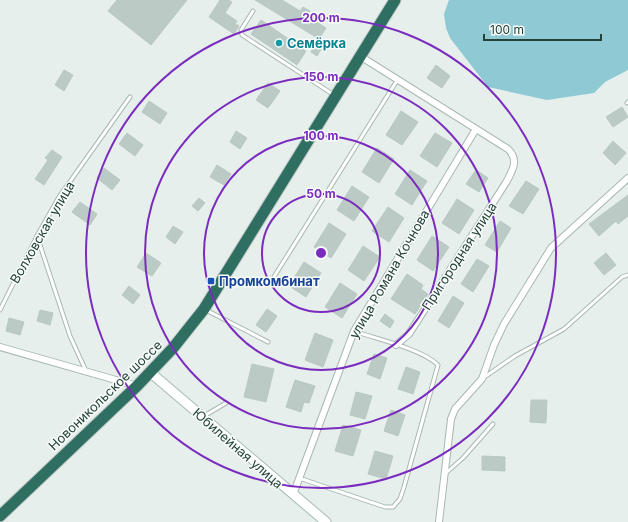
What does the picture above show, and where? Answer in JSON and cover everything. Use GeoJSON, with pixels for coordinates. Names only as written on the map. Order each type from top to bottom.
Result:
{"type":"FeatureCollection","features":[{"type":"Feature","properties":{"kind":"highway","name":"Новоникольское шоссе"},"geometry":{"type":"LineString","coordinates":[[0,516],[151,373],[204,309],[395,0]]}},
{"type":"Feature","properties":{"kind":"street"},"geometry":{"type":"LineString","coordinates":[[360,56],[476,128]]}},
{"type":"Feature","properties":{"kind":"street","name":"Пригородная улица"},"geometry":{"type":"LineString","coordinates":[[396,346],[409,334],[507,181],[516,161],[514,155],[508,149],[476,128]]}},
{"type":"Feature","properties":{"kind":"street","name":"улица Романа Кочнова"},"geometry":{"type":"LineString","coordinates":[[293,495],[354,331],[476,128]]}},
{"type":"Feature","properties":{"kind":"street"},"geometry":{"type":"LineString","coordinates":[[439,522],[443,476],[451,419],[455,409],[482,379],[494,345],[504,324],[551,248],[628,178]]}},
{"type":"Feature","properties":{"kind":"street"},"geometry":{"type":"LineString","coordinates":[[0,347],[138,386]]}},
{"type":"Feature","properties":{"kind":"street","name":"Юбилейная улица"},"geometry":{"type":"LineString","coordinates":[[151,373],[326,522]]}},
{"type":"Feature","properties":{"kind":"lane"},"geometry":{"type":"LineString","coordinates":[[253,11],[241,30],[242,34],[335,96]]}},
{"type":"Feature","properties":{"kind":"lane"},"geometry":{"type":"LineString","coordinates":[[272,280],[398,79]]}},
{"type":"Feature","properties":{"kind":"lane","name":"Волховская улица"},"geometry":{"type":"LineString","coordinates":[[0,310],[37,236],[59,197],[130,97]]}},
{"type":"Feature","properties":{"kind":"lane"},"geometry":{"type":"LineString","coordinates":[[37,236],[70,336],[86,371]]}},
{"type":"Feature","properties":{"kind":"lane"},"geometry":{"type":"LineString","coordinates":[[482,379],[515,356],[564,329],[622,277],[628,276]]}},
{"type":"Feature","properties":{"kind":"lane"},"geometry":{"type":"LineString","coordinates":[[204,309],[268,342]]}},
{"type":"Feature","properties":{"kind":"lane"},"geometry":{"type":"LineString","coordinates":[[299,478],[385,507],[393,507],[400,499],[438,365],[431,359],[354,331]]}},
{"type":"Feature","properties":{"kind":"lane"},"geometry":{"type":"LineString","coordinates":[[203,417],[226,403]]}},
{"type":"Feature","properties":{"kind":"lane"},"geometry":{"type":"LineString","coordinates":[[443,476],[463,458],[493,424]]}},
{"type":"Feature","properties":{"kind":"water"},"geometry":{"type":"Polygon","coordinates":[[[449,0],[628,0],[628,70],[605,82],[594,93],[547,100],[488,87],[450,38],[446,28],[444,14],[449,0]]]}},
{"type":"Feature","properties":{"kind":"building"},"geometry":{"type":"Polygon","coordinates":[[[117,0],[187,0],[151,45],[108,11],[117,0]]]}},
{"type":"Feature","properties":{"kind":"building"},"geometry":{"type":"Polygon","coordinates":[[[220,0],[228,0],[232,2],[225,13],[237,21],[235,24],[239,26],[234,34],[209,17],[220,0]]]}},
{"type":"Feature","properties":{"kind":"building"},"geometry":{"type":"Polygon","coordinates":[[[255,0],[282,0],[300,11],[303,7],[310,11],[307,16],[326,28],[319,39],[255,0]]]}},
{"type":"Feature","properties":{"kind":"building","name":"Семёрка"},"geometry":{"type":"Polygon","coordinates":[[[261,20],[306,51],[297,65],[251,34],[261,20]]]}},
{"type":"Feature","properties":{"kind":"building"},"geometry":{"type":"Polygon","coordinates":[[[316,42],[323,46],[317,56],[311,52],[316,42]]]}},
{"type":"Feature","properties":{"kind":"building"},"geometry":{"type":"Polygon","coordinates":[[[436,65],[450,76],[442,88],[427,78],[436,65]]]}},
{"type":"Feature","properties":{"kind":"building"},"geometry":{"type":"Polygon","coordinates":[[[64,70],[73,75],[64,91],[55,85],[64,70]]]}},
{"type":"Feature","properties":{"kind":"building"},"geometry":{"type":"Polygon","coordinates":[[[268,83],[280,91],[268,108],[256,100],[268,83]]]}},
{"type":"Feature","properties":{"kind":"building"},"geometry":{"type":"Polygon","coordinates":[[[149,101],[167,113],[160,124],[142,112],[149,101]]]}},
{"type":"Feature","properties":{"kind":"building"},"geometry":{"type":"Polygon","coordinates":[[[622,107],[628,117],[613,127],[606,117],[622,107]]]}},
{"type":"Feature","properties":{"kind":"building"},"geometry":{"type":"Polygon","coordinates":[[[401,111],[418,122],[402,145],[386,135],[401,111]]]}},
{"type":"Feature","properties":{"kind":"building"},"geometry":{"type":"Polygon","coordinates":[[[236,131],[247,138],[240,149],[230,142],[236,131]]]}},
{"type":"Feature","properties":{"kind":"building"},"geometry":{"type":"Polygon","coordinates":[[[127,133],[143,145],[135,156],[119,144],[127,133]]]}},
{"type":"Feature","properties":{"kind":"building"},"geometry":{"type":"Polygon","coordinates":[[[435,133],[452,143],[437,167],[420,156],[435,133]]]}},
{"type":"Feature","properties":{"kind":"building"},"geometry":{"type":"Polygon","coordinates":[[[613,141],[626,153],[615,165],[603,153],[613,141]]]}},
{"type":"Feature","properties":{"kind":"building"},"geometry":{"type":"Polygon","coordinates":[[[377,148],[394,159],[379,183],[362,172],[377,148]]]}},
{"type":"Feature","properties":{"kind":"building"},"geometry":{"type":"Polygon","coordinates":[[[52,150],[62,157],[44,185],[35,179],[48,160],[45,158],[52,150]]]}},
{"type":"Feature","properties":{"kind":"building"},"geometry":{"type":"Polygon","coordinates":[[[217,165],[231,174],[224,185],[210,177],[217,165]]]}},
{"type":"Feature","properties":{"kind":"building"},"geometry":{"type":"Polygon","coordinates":[[[104,168],[120,180],[112,190],[97,178],[104,168]]]}},
{"type":"Feature","properties":{"kind":"building"},"geometry":{"type":"Polygon","coordinates":[[[410,170],[427,181],[412,205],[395,194],[410,170]]]}},
{"type":"Feature","properties":{"kind":"building"},"geometry":{"type":"Polygon","coordinates":[[[476,170],[488,178],[479,192],[466,184],[476,170]]]}},
{"type":"Feature","properties":{"kind":"building"},"geometry":{"type":"Polygon","coordinates":[[[526,181],[539,189],[523,214],[509,206],[526,181]]]}},
{"type":"Feature","properties":{"kind":"building"},"geometry":{"type":"Polygon","coordinates":[[[352,186],[369,197],[354,221],[337,210],[352,186]]]}},
{"type":"Feature","properties":{"kind":"building"},"geometry":{"type":"Polygon","coordinates":[[[628,195],[628,216],[618,224],[616,221],[599,236],[589,224],[628,195]]]}},
{"type":"Feature","properties":{"kind":"building"},"geometry":{"type":"Polygon","coordinates":[[[199,198],[205,203],[198,211],[192,206],[199,198]]]}},
{"type":"Feature","properties":{"kind":"building"},"geometry":{"type":"Polygon","coordinates":[[[457,199],[474,210],[459,234],[442,223],[457,199]]]}},
{"type":"Feature","properties":{"kind":"building"},"geometry":{"type":"Polygon","coordinates":[[[80,202],[97,214],[90,225],[72,212],[80,202]]]}},
{"type":"Feature","properties":{"kind":"building"},"geometry":{"type":"Polygon","coordinates":[[[388,207],[404,218],[389,242],[372,231],[388,207]]]}},
{"type":"Feature","properties":{"kind":"building"},"geometry":{"type":"Polygon","coordinates":[[[500,221],[511,228],[497,252],[485,245],[500,221]]]}},
{"type":"Feature","properties":{"kind":"building"},"geometry":{"type":"Polygon","coordinates":[[[329,223],[346,234],[331,258],[314,247],[329,223]]]}},
{"type":"Feature","properties":{"kind":"building"},"geometry":{"type":"Polygon","coordinates":[[[173,226],[183,232],[175,244],[166,237],[173,226]]]}},
{"type":"Feature","properties":{"kind":"building"},"geometry":{"type":"Polygon","coordinates":[[[432,236],[449,247],[433,271],[417,260],[432,236]]]}},
{"type":"Feature","properties":{"kind":"building"},"geometry":{"type":"Polygon","coordinates":[[[363,246],[380,257],[364,281],[348,270],[363,246]]]}},
{"type":"Feature","properties":{"kind":"building"},"geometry":{"type":"Polygon","coordinates":[[[146,253],[161,263],[152,276],[137,267],[146,253]]]}},
{"type":"Feature","properties":{"kind":"building"},"geometry":{"type":"Polygon","coordinates":[[[606,253],[616,265],[604,275],[594,263],[606,253]]]}},
{"type":"Feature","properties":{"kind":"building"},"geometry":{"type":"Polygon","coordinates":[[[477,259],[489,266],[473,292],[461,284],[477,259]]]}},
{"type":"Feature","properties":{"kind":"building"},"geometry":{"type":"Polygon","coordinates":[[[304,262],[321,273],[306,297],[289,286],[304,262]]]}},
{"type":"Feature","properties":{"kind":"building"},"geometry":{"type":"Polygon","coordinates":[[[407,274],[423,285],[421,289],[428,294],[415,314],[391,299],[407,274]]]}},
{"type":"Feature","properties":{"kind":"building"},"geometry":{"type":"Polygon","coordinates":[[[340,283],[357,294],[342,318],[325,307],[340,283]]]}},
{"type":"Feature","properties":{"kind":"building"},"geometry":{"type":"Polygon","coordinates":[[[129,286],[140,295],[133,304],[122,295],[129,286]]]}},
{"type":"Feature","properties":{"kind":"building"},"geometry":{"type":"Polygon","coordinates":[[[453,296],[464,303],[449,328],[438,321],[453,296]]]}},
{"type":"Feature","properties":{"kind":"building"},"geometry":{"type":"Polygon","coordinates":[[[267,309],[277,316],[266,332],[256,325],[267,309]]]}},
{"type":"Feature","properties":{"kind":"building"},"geometry":{"type":"Polygon","coordinates":[[[40,310],[53,313],[50,325],[37,321],[40,310]]]}},
{"type":"Feature","properties":{"kind":"building"},"geometry":{"type":"Polygon","coordinates":[[[385,314],[394,321],[390,328],[380,321],[385,314]]]}},
{"type":"Feature","properties":{"kind":"building"},"geometry":{"type":"Polygon","coordinates":[[[9,318],[24,322],[20,335],[6,331],[9,318]]]}},
{"type":"Feature","properties":{"kind":"building"},"geometry":{"type":"Polygon","coordinates":[[[315,333],[333,340],[323,367],[305,360],[315,333]]]}},
{"type":"Feature","properties":{"kind":"building"},"geometry":{"type":"Polygon","coordinates":[[[374,354],[387,358],[380,379],[367,374],[374,354]]]}},
{"type":"Feature","properties":{"kind":"building"},"geometry":{"type":"Polygon","coordinates":[[[252,364],[274,369],[266,402],[244,397],[252,364]]]}},
{"type":"Feature","properties":{"kind":"building"},"geometry":{"type":"Polygon","coordinates":[[[406,367],[420,372],[413,394],[398,389],[406,367]]]}},
{"type":"Feature","properties":{"kind":"building"},"geometry":{"type":"Polygon","coordinates":[[[295,380],[315,386],[309,403],[304,402],[301,412],[286,407],[295,380]]]}},
{"type":"Feature","properties":{"kind":"building"},"geometry":{"type":"Polygon","coordinates":[[[356,392],[372,396],[365,419],[350,415],[356,392]]]}},
{"type":"Feature","properties":{"kind":"building"},"geometry":{"type":"Polygon","coordinates":[[[531,400],[547,400],[546,423],[530,422],[531,400]]]}},
{"type":"Feature","properties":{"kind":"building"},"geometry":{"type":"Polygon","coordinates":[[[391,410],[405,415],[398,436],[384,431],[391,410]]]}},
{"type":"Feature","properties":{"kind":"building"},"geometry":{"type":"Polygon","coordinates":[[[343,425],[361,430],[353,456],[335,451],[343,425]]]}},
{"type":"Feature","properties":{"kind":"building"},"geometry":{"type":"Polygon","coordinates":[[[375,451],[393,456],[386,479],[368,474],[375,451]]]}},
{"type":"Feature","properties":{"kind":"building"},"geometry":{"type":"Polygon","coordinates":[[[482,456],[505,457],[505,471],[482,470],[482,456]]]}},
{"type":"Feature","properties":{"kind":"place","name":"Семёрка"},"geometry":{"type":"Point","coordinates":[279,43]}},
{"type":"Feature","properties":{"kind":"place","name":"Промкомбинат"},"geometry":{"type":"Point","coordinates":[211,281]}}]}
